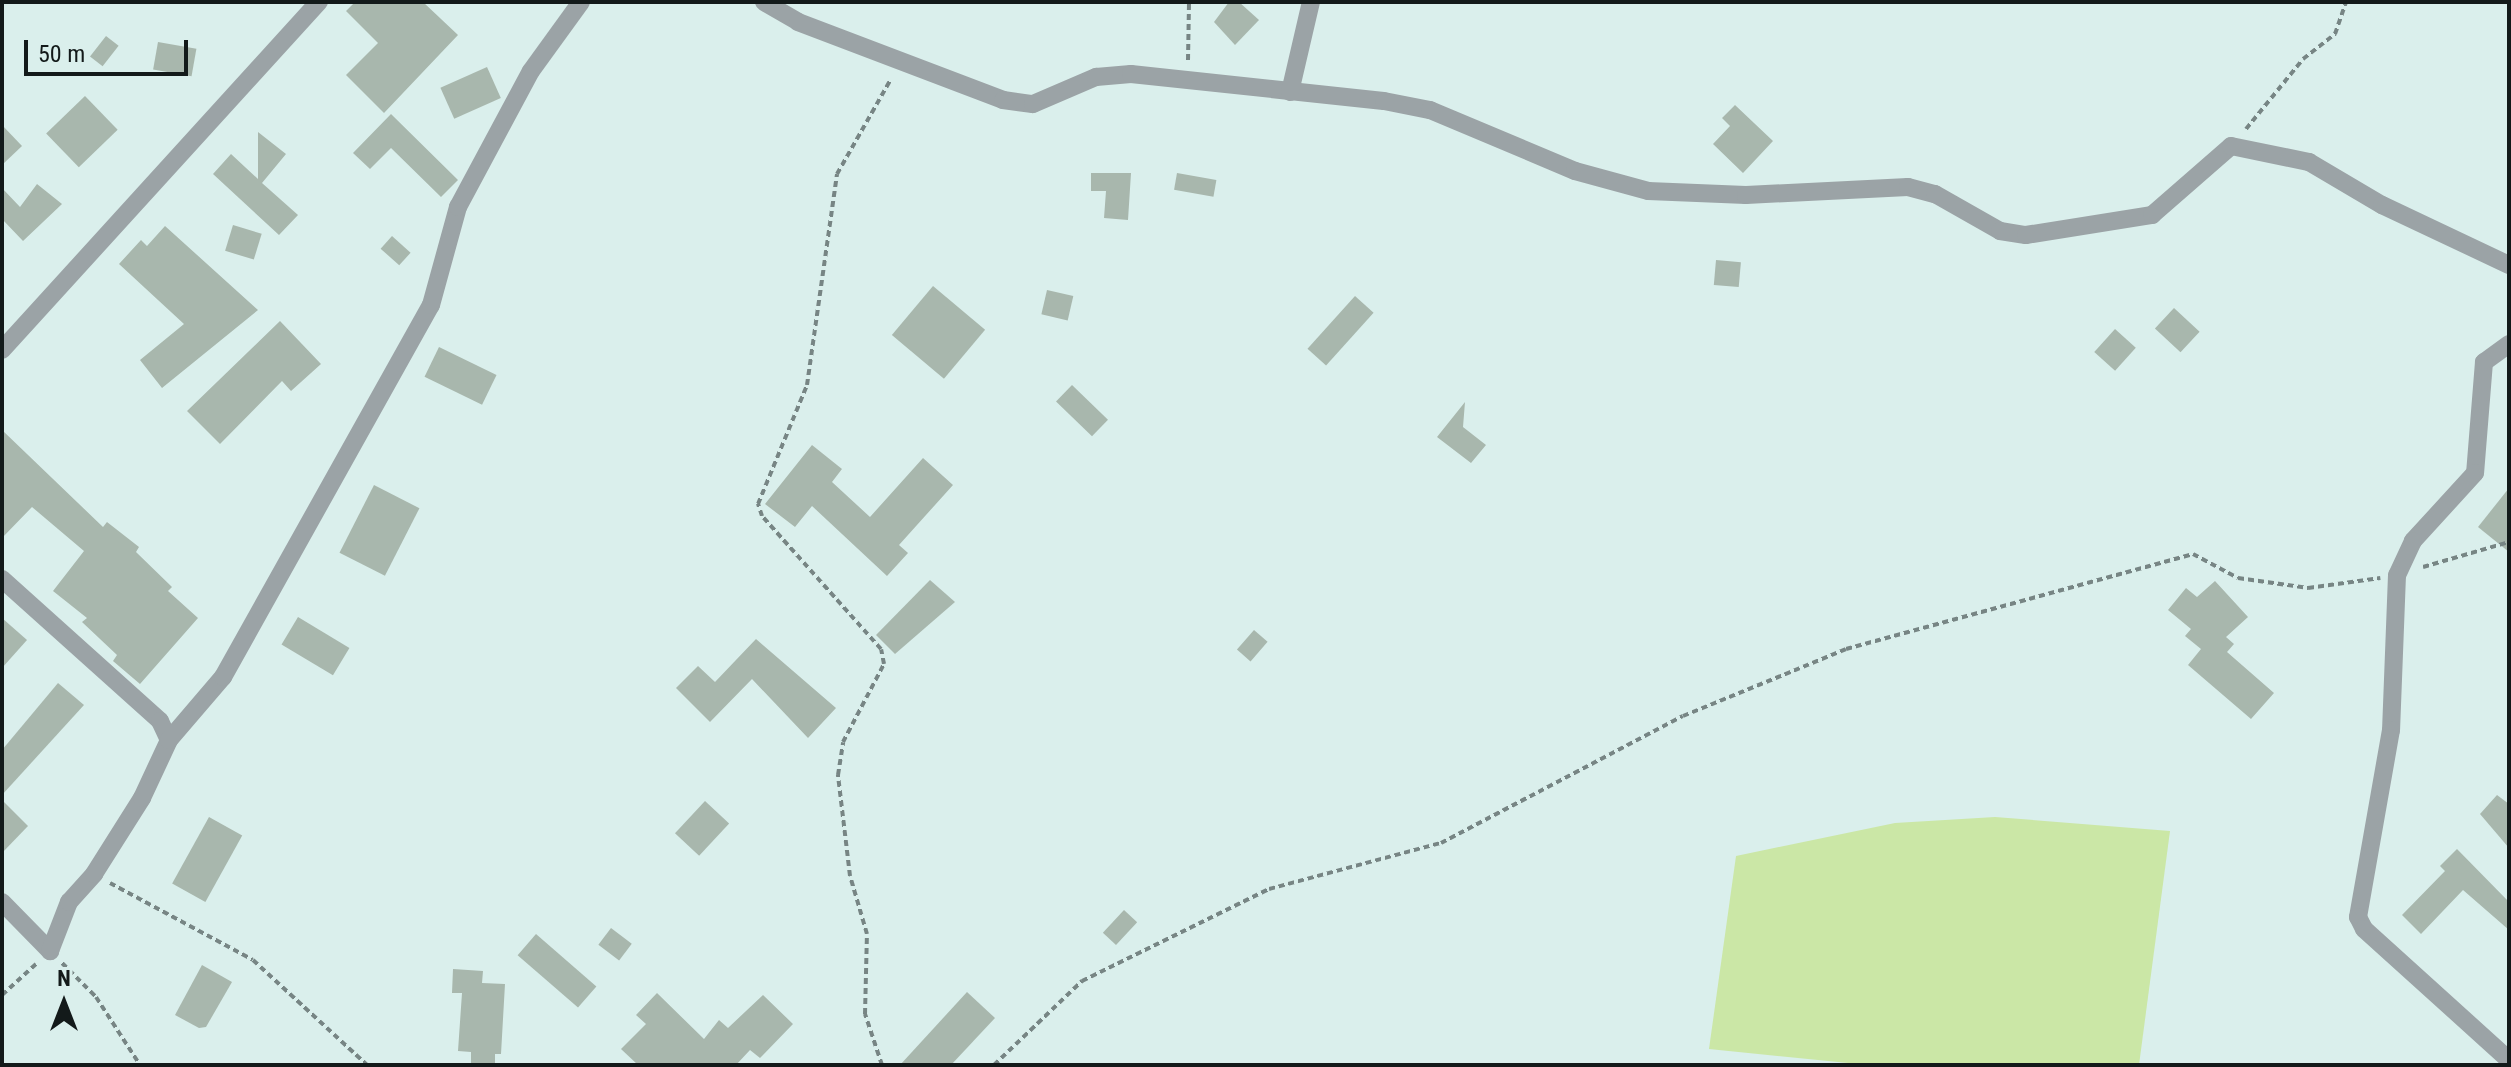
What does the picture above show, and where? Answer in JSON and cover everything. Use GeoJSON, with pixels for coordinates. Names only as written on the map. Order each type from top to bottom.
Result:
{"type":"FeatureCollection","features":[{"type":"Feature","properties":{"kind":"street"},"geometry":{"type":"LineString","coordinates":[[2,350],[319,2]]}},
{"type":"Feature","properties":{"kind":"street"},"geometry":{"type":"LineString","coordinates":[[2,902],[50,951],[69,902],[94,874],[142,798],[169,740],[223,677],[431,305],[458,207],[531,71],[581,2]]}},
{"type":"Feature","properties":{"kind":"street"},"geometry":{"type":"LineString","coordinates":[[764,2],[899,62],[976,91],[1033,104],[1096,77],[1131,74],[1430,110],[1575,171],[1648,191],[1746,195],[1908,187],[1935,194],[2000,231],[2026,235],[2152,215],[2231,146],[2309,162],[2382,205],[2509,265]]}},
{"type":"Feature","properties":{"kind":"street"},"geometry":{"type":"LineString","coordinates":[[1290,92],[1311,2]]}},
{"type":"Feature","properties":{"kind":"street"},"geometry":{"type":"LineString","coordinates":[[2509,344],[2484,362],[2475,473],[2413,541],[2397,575],[2391,730],[2358,917],[2364,929],[2509,1060]]}},
{"type":"Feature","properties":{"kind":"street"},"geometry":{"type":"LineString","coordinates":[[2,579],[160,721],[169,740]]}},
{"type":"Feature","properties":{"kind":"path"},"geometry":{"type":"LineString","coordinates":[[1188,80],[1189,2]]}},
{"type":"Feature","properties":{"kind":"path"},"geometry":{"type":"LineString","coordinates":[[2231,146],[2303,59],[2335,34],[2346,2]]}},
{"type":"Feature","properties":{"kind":"path"},"geometry":{"type":"LineString","coordinates":[[882,1065],[865,1014],[867,934],[850,876],[838,775],[843,742],[884,664],[881,649],[762,516],[758,504],[760,488],[801,409],[837,174],[899,62]]}},
{"type":"Feature","properties":{"kind":"path"},"geometry":{"type":"LineString","coordinates":[[994,1065],[1082,981],[1256,895],[1441,843],[1683,716],[1846,649],[2193,554],[2238,578],[2308,588],[2397,575],[2509,542]]}},
{"type":"Feature","properties":{"kind":"path"},"geometry":{"type":"LineString","coordinates":[[94,874],[253,960],[367,1065]]}},
{"type":"Feature","properties":{"kind":"path"},"geometry":{"type":"LineString","coordinates":[[2,995],[50,951],[96,997],[140,1065]]}},
{"type":"Feature","properties":{"kind":"green space"},"geometry":{"type":"Polygon","coordinates":[[[1995,817],[2170,831],[2139,1065],[1868,1065],[1709,1049],[1736,856],[1895,823],[1995,817]]]}},
{"type":"Feature","properties":{"kind":"building"},"geometry":{"type":"Polygon","coordinates":[[[355,2],[423,2],[458,35],[384,113],[346,75],[378,43],[346,11],[355,2]]]}},
{"type":"Feature","properties":{"kind":"building"},"geometry":{"type":"Polygon","coordinates":[[[1229,2],[1239,2],[1259,20],[1235,45],[1214,22],[1229,2]]]}},
{"type":"Feature","properties":{"kind":"building"},"geometry":{"type":"Polygon","coordinates":[[[106,36],[119,46],[103,66],[90,56],[106,36]]]}},
{"type":"Feature","properties":{"kind":"building"},"geometry":{"type":"Polygon","coordinates":[[[158,42],[196,49],[192,76],[153,70],[158,42]]]}},
{"type":"Feature","properties":{"kind":"building"},"geometry":{"type":"Polygon","coordinates":[[[487,67],[501,98],[454,119],[440,88],[487,67]]]}},
{"type":"Feature","properties":{"kind":"building"},"geometry":{"type":"Polygon","coordinates":[[[85,96],[118,130],[79,167],[46,134],[85,96]]]}},
{"type":"Feature","properties":{"kind":"building"},"geometry":{"type":"Polygon","coordinates":[[[1735,105],[1773,141],[1743,173],[1713,144],[1730,126],[1722,118],[1735,105]]]}},
{"type":"Feature","properties":{"kind":"building"},"geometry":{"type":"Polygon","coordinates":[[[391,114],[458,180],[441,197],[391,148],[370,169],[353,153],[391,114]]]}},
{"type":"Feature","properties":{"kind":"building"},"geometry":{"type":"Polygon","coordinates":[[[2,125],[22,146],[2,165],[2,125]]]}},
{"type":"Feature","properties":{"kind":"building"},"geometry":{"type":"Polygon","coordinates":[[[258,132],[286,154],[262,183],[298,215],[279,235],[213,174],[231,154],[258,179],[258,132]]]}},
{"type":"Feature","properties":{"kind":"building"},"geometry":{"type":"Polygon","coordinates":[[[1091,173],[1131,173],[1128,220],[1104,218],[1106,191],[1091,191],[1091,173]]]}},
{"type":"Feature","properties":{"kind":"building"},"geometry":{"type":"Polygon","coordinates":[[[1177,173],[1216,180],[1213,197],[1174,190],[1177,173]]]}},
{"type":"Feature","properties":{"kind":"building"},"geometry":{"type":"Polygon","coordinates":[[[37,184],[62,204],[23,241],[2,219],[2,188],[20,207],[37,184]]]}},
{"type":"Feature","properties":{"kind":"building"},"geometry":{"type":"Polygon","coordinates":[[[233,225],[262,234],[254,260],[225,251],[233,225]]]}},
{"type":"Feature","properties":{"kind":"building"},"geometry":{"type":"Polygon","coordinates":[[[165,226],[258,310],[162,388],[140,360],[184,324],[119,264],[141,240],[147,246],[165,226]]]}},
{"type":"Feature","properties":{"kind":"building"},"geometry":{"type":"Polygon","coordinates":[[[392,236],[411,253],[399,265],[381,249],[392,236]]]}},
{"type":"Feature","properties":{"kind":"building"},"geometry":{"type":"Polygon","coordinates":[[[1716,260],[1741,262],[1739,287],[1714,285],[1716,260]]]}},
{"type":"Feature","properties":{"kind":"building"},"geometry":{"type":"Polygon","coordinates":[[[933,286],[985,330],[944,379],[892,335],[933,286]]]}},
{"type":"Feature","properties":{"kind":"building"},"geometry":{"type":"Polygon","coordinates":[[[1047,290],[1073,296],[1068,320],[1041,314],[1047,290]]]}},
{"type":"Feature","properties":{"kind":"building"},"geometry":{"type":"Polygon","coordinates":[[[1355,296],[1374,313],[1326,365],[1307,349],[1355,296]]]}},
{"type":"Feature","properties":{"kind":"building"},"geometry":{"type":"Polygon","coordinates":[[[2174,308],[2200,332],[2181,352],[2155,328],[2174,308]]]}},
{"type":"Feature","properties":{"kind":"building"},"geometry":{"type":"Polygon","coordinates":[[[280,321],[321,364],[291,391],[282,381],[220,444],[187,411],[280,321]]]}},
{"type":"Feature","properties":{"kind":"building"},"geometry":{"type":"Polygon","coordinates":[[[2115,329],[2136,348],[2115,371],[2094,352],[2115,329]]]}},
{"type":"Feature","properties":{"kind":"building"},"geometry":{"type":"Polygon","coordinates":[[[439,347],[497,375],[482,405],[425,377],[439,347]]]}},
{"type":"Feature","properties":{"kind":"building"},"geometry":{"type":"Polygon","coordinates":[[[1072,385],[1108,420],[1092,436],[1056,402],[1072,385]]]}},
{"type":"Feature","properties":{"kind":"building"},"geometry":{"type":"Polygon","coordinates":[[[1465,402],[1463,427],[1486,445],[1471,463],[1437,437],[1465,402]]]}},
{"type":"Feature","properties":{"kind":"building"},"geometry":{"type":"Polygon","coordinates":[[[2,430],[103,527],[107,522],[139,547],[136,552],[172,587],[168,591],[198,618],[140,684],[113,661],[117,655],[82,622],[87,618],[53,591],[84,551],[32,507],[2,538],[2,430]]]}},
{"type":"Feature","properties":{"kind":"building"},"geometry":{"type":"Polygon","coordinates":[[[812,445],[842,469],[832,482],[870,517],[923,458],[953,485],[899,545],[908,553],[887,576],[812,506],[795,527],[765,504],[812,445]]]}},
{"type":"Feature","properties":{"kind":"building"},"geometry":{"type":"Polygon","coordinates":[[[374,485],[419,508],[385,576],[339,553],[374,485]]]}},
{"type":"Feature","properties":{"kind":"building"},"geometry":{"type":"Polygon","coordinates":[[[2509,488],[2509,552],[2478,527],[2509,488]]]}},
{"type":"Feature","properties":{"kind":"building"},"geometry":{"type":"Polygon","coordinates":[[[930,580],[955,602],[895,654],[876,635],[930,580]]]}},
{"type":"Feature","properties":{"kind":"building"},"geometry":{"type":"Polygon","coordinates":[[[2215,581],[2248,617],[2226,637],[2234,644],[2227,652],[2274,693],[2251,719],[2188,665],[2201,649],[2185,636],[2191,629],[2168,610],[2186,588],[2197,597],[2215,581]]]}},
{"type":"Feature","properties":{"kind":"building"},"geometry":{"type":"Polygon","coordinates":[[[298,617],[349,648],[333,675],[282,644],[298,617]]]}},
{"type":"Feature","properties":{"kind":"building"},"geometry":{"type":"Polygon","coordinates":[[[2,618],[27,640],[2,668],[2,618]]]}},
{"type":"Feature","properties":{"kind":"building"},"geometry":{"type":"Polygon","coordinates":[[[1254,630],[1268,642],[1251,661],[1237,650],[1254,630]]]}},
{"type":"Feature","properties":{"kind":"building"},"geometry":{"type":"Polygon","coordinates":[[[756,639],[836,708],[808,738],[752,679],[710,722],[676,688],[698,666],[715,682],[756,639]]]}},
{"type":"Feature","properties":{"kind":"building"},"geometry":{"type":"Polygon","coordinates":[[[58,683],[84,705],[2,795],[2,750],[58,683]]]}},
{"type":"Feature","properties":{"kind":"building"},"geometry":{"type":"Polygon","coordinates":[[[2497,795],[2509,804],[2509,848],[2480,814],[2497,795]]]}},
{"type":"Feature","properties":{"kind":"building"},"geometry":{"type":"Polygon","coordinates":[[[2,800],[28,826],[2,853],[2,800]]]}},
{"type":"Feature","properties":{"kind":"building"},"geometry":{"type":"Polygon","coordinates":[[[705,801],[729,824],[699,856],[675,833],[705,801]]]}},
{"type":"Feature","properties":{"kind":"building"},"geometry":{"type":"Polygon","coordinates":[[[209,817],[242,835],[205,902],[172,883],[209,817]]]}},
{"type":"Feature","properties":{"kind":"building"},"geometry":{"type":"Polygon","coordinates":[[[2457,849],[2509,902],[2509,930],[2463,890],[2421,934],[2402,915],[2445,871],[2440,866],[2457,849]]]}},
{"type":"Feature","properties":{"kind":"building"},"geometry":{"type":"Polygon","coordinates":[[[1124,910],[1137,922],[1116,945],[1103,933],[1124,910]]]}},
{"type":"Feature","properties":{"kind":"building"},"geometry":{"type":"Polygon","coordinates":[[[611,928],[632,944],[619,960],[598,945],[611,928]]]}},
{"type":"Feature","properties":{"kind":"building"},"geometry":{"type":"Polygon","coordinates":[[[536,934],[596,986],[578,1008],[518,955],[536,934]]]}},
{"type":"Feature","properties":{"kind":"building"},"geometry":{"type":"Polygon","coordinates":[[[202,965],[232,982],[206,1027],[199,1028],[175,1015],[202,965]]]}},
{"type":"Feature","properties":{"kind":"building"},"geometry":{"type":"Polygon","coordinates":[[[453,969],[483,971],[482,983],[505,984],[501,1054],[495,1054],[495,1065],[471,1065],[471,1052],[458,1051],[462,993],[452,993],[453,969]]]}},
{"type":"Feature","properties":{"kind":"building"},"geometry":{"type":"Polygon","coordinates":[[[967,992],[995,1018],[951,1065],[900,1065],[967,992]]]}},
{"type":"Feature","properties":{"kind":"building"},"geometry":{"type":"Polygon","coordinates":[[[657,993],[704,1039],[719,1020],[728,1028],[763,995],[793,1024],[760,1058],[750,1050],[736,1065],[638,1065],[621,1049],[646,1024],[636,1015],[657,993]]]}}]}
